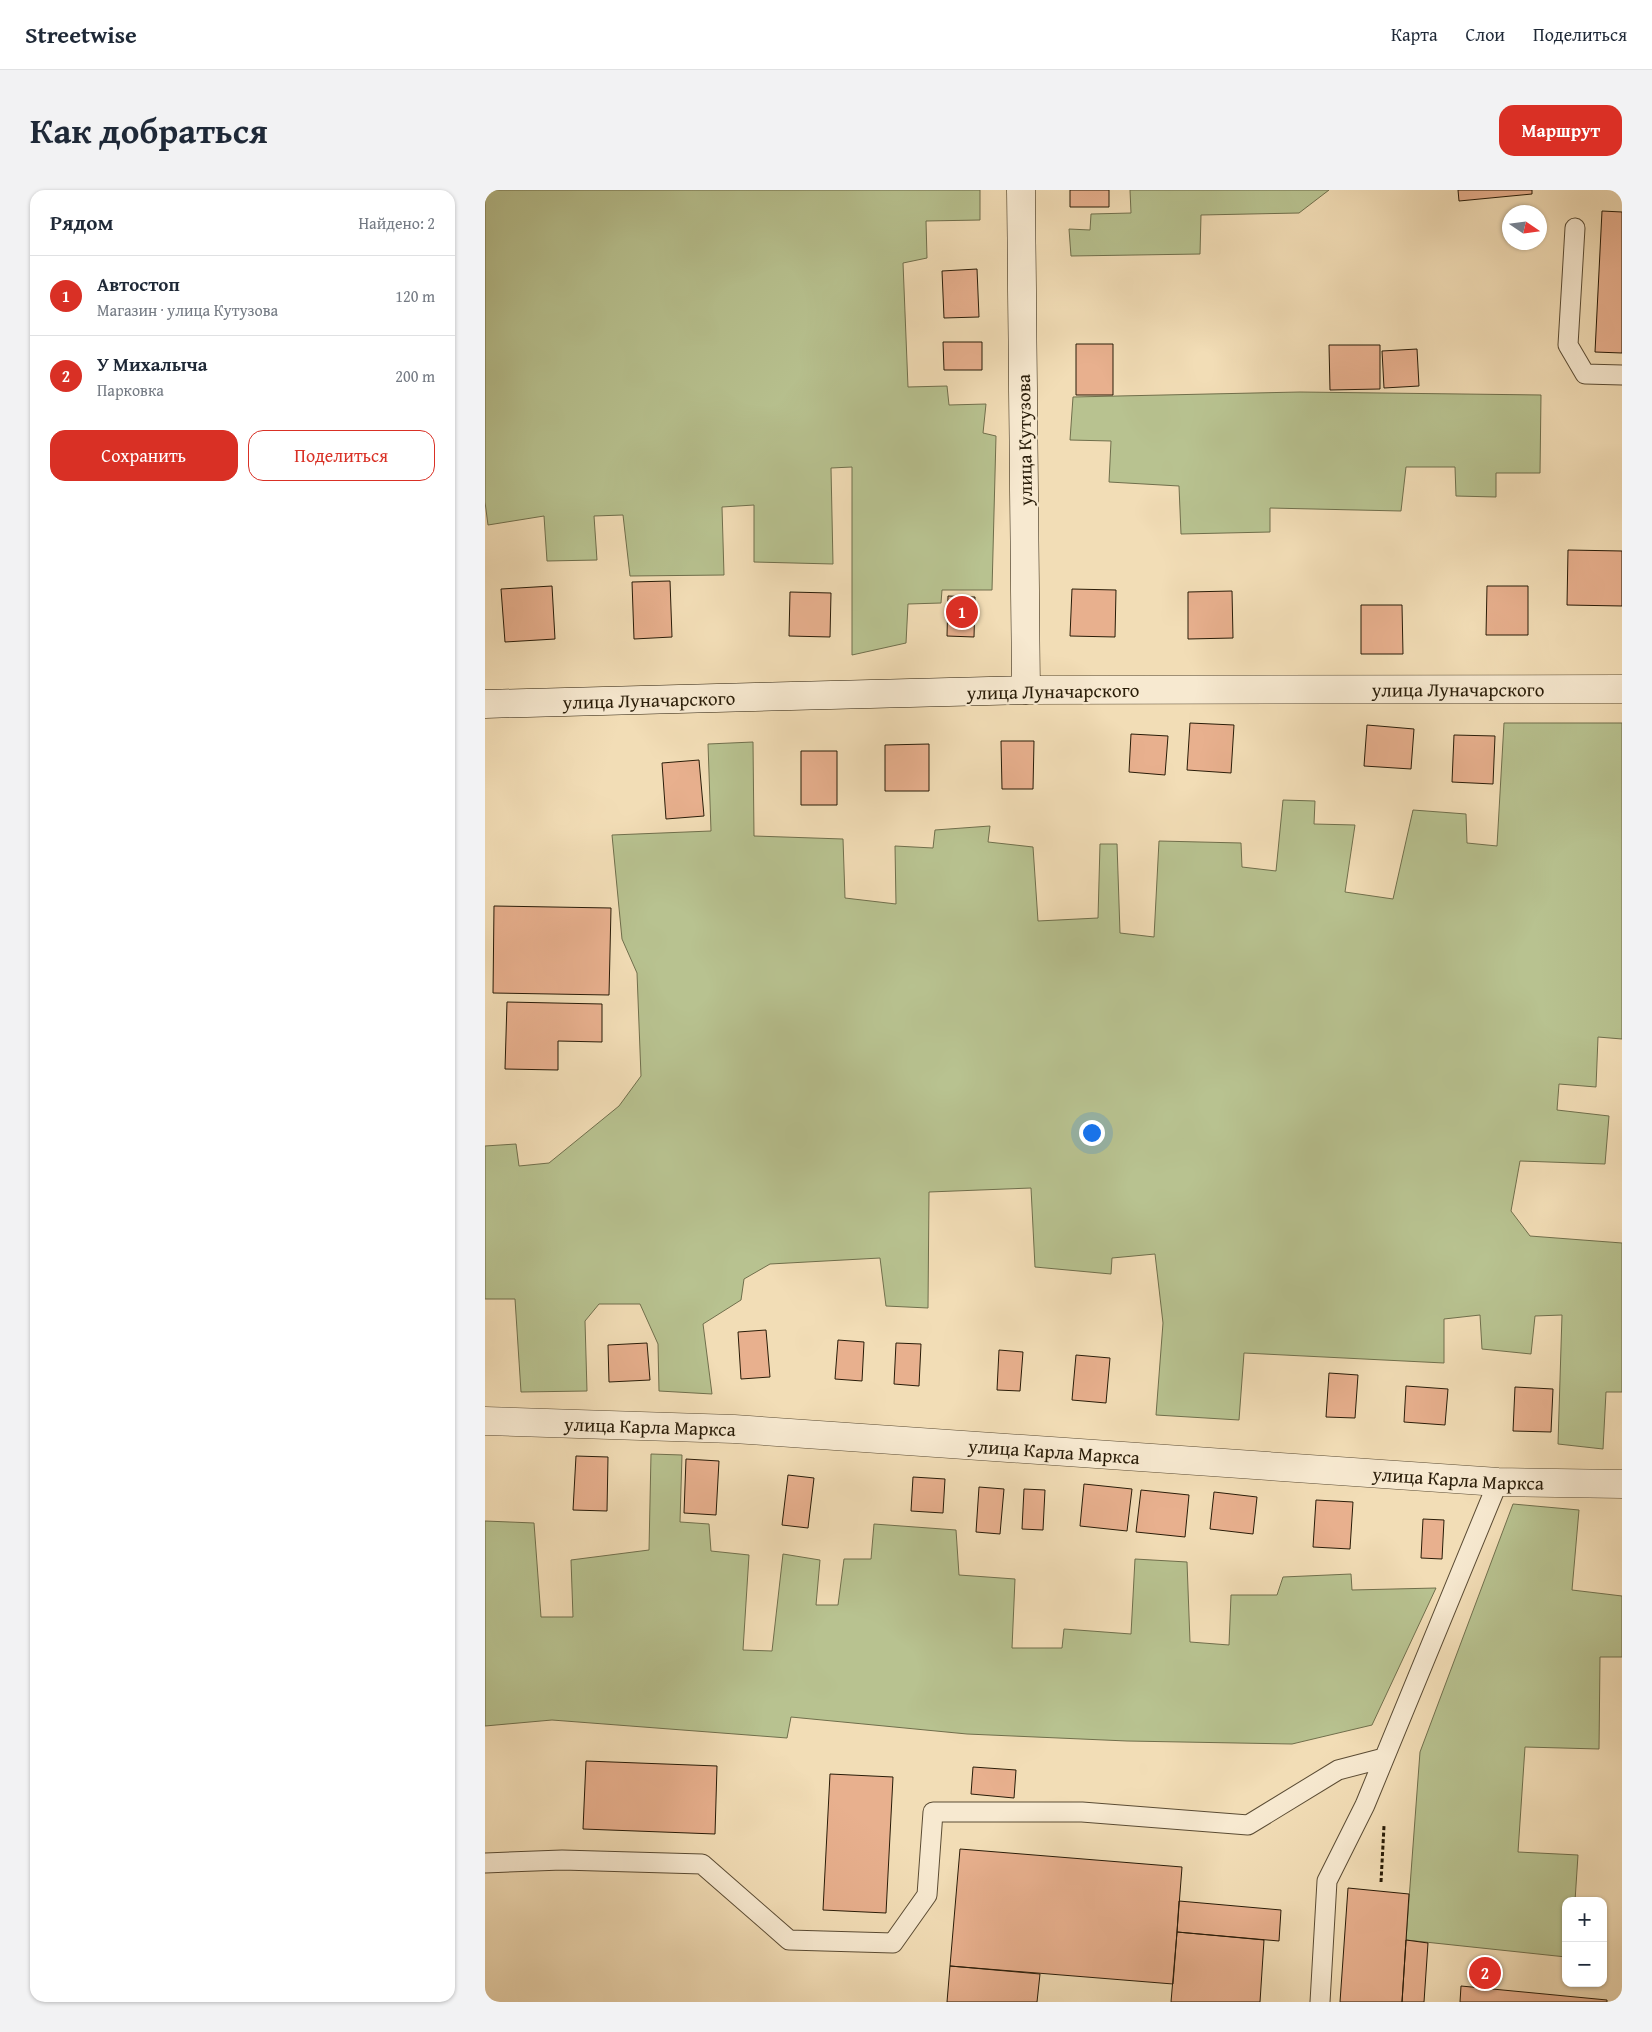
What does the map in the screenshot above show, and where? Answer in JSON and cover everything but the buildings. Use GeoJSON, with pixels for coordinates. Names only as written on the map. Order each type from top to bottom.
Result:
{"type":"FeatureCollection","features":[{"type":"Feature","properties":{"kind":"street","name":"улица Кутузова"},"geometry":{"type":"LineString","coordinates":[[1021,190],[1026,690]]}},
{"type":"Feature","properties":{"kind":"street","name":"улица Луначарского"},"geometry":{"type":"LineString","coordinates":[[485,704],[1026,690],[1622,689]]}},
{"type":"Feature","properties":{"kind":"street","name":"улица Карла Маркса"},"geometry":{"type":"LineString","coordinates":[[485,1421],[734,1429],[1498,1482],[1622,1484]]}},
{"type":"Feature","properties":{"kind":"lane"},"geometry":{"type":"LineString","coordinates":[[1575,228],[1568,345],[1585,374],[1622,375]]}},
{"type":"Feature","properties":{"kind":"lane"},"geometry":{"type":"LineString","coordinates":[[1320,2002],[1327,1880],[1365,1805],[1498,1482]]}},
{"type":"Feature","properties":{"kind":"lane"},"geometry":{"type":"LineString","coordinates":[[485,1863],[562,1860],[702,1864],[789,1940],[893,1943],[927,1895],[933,1812],[1082,1812],[1248,1825],[1338,1770],[1384,1758]]}},
{"type":"Feature","properties":{"kind":"green space"},"geometry":{"type":"Polygon","coordinates":[[[485,190],[980,190],[980,220],[926,221],[927,258],[903,263],[908,387],[947,386],[949,405],[986,404],[983,433],[996,436],[992,590],[942,590],[941,603],[908,604],[906,643],[852,655],[852,467],[831,468],[833,564],[754,562],[754,505],[722,507],[724,575],[630,576],[623,515],[594,516],[597,560],[547,561],[544,516],[488,525],[485,502],[485,190]]]}},
{"type":"Feature","properties":{"kind":"green space"},"geometry":{"type":"Polygon","coordinates":[[[1130,190],[1329,190],[1299,213],[1201,215],[1200,254],[1071,256],[1069,229],[1090,230],[1091,214],[1131,213],[1130,190]]]}},
{"type":"Feature","properties":{"kind":"green space"},"geometry":{"type":"Polygon","coordinates":[[[1300,392],[1541,395],[1540,473],[1496,473],[1496,497],[1456,496],[1455,467],[1406,467],[1401,511],[1270,508],[1270,532],[1181,534],[1179,486],[1109,482],[1111,441],[1070,440],[1073,397],[1300,392]]]}},
{"type":"Feature","properties":{"kind":"green space"},"geometry":{"type":"Polygon","coordinates":[[[1504,723],[1622,723],[1622,1039],[1598,1037],[1596,1087],[1559,1084],[1557,1110],[1609,1116],[1605,1164],[1520,1161],[1511,1211],[1530,1236],[1622,1243],[1622,1392],[1606,1392],[1603,1449],[1558,1444],[1562,1315],[1535,1316],[1531,1354],[1482,1349],[1480,1315],[1444,1319],[1444,1363],[1244,1353],[1239,1420],[1156,1415],[1163,1323],[1155,1254],[1112,1258],[1111,1274],[1035,1267],[1031,1188],[929,1192],[928,1308],[886,1306],[880,1258],[770,1264],[744,1279],[741,1300],[703,1324],[712,1394],[659,1391],[658,1344],[640,1304],[599,1304],[585,1321],[587,1391],[521,1392],[515,1299],[485,1299],[485,1146],[516,1144],[519,1166],[549,1163],[619,1106],[641,1076],[637,973],[622,939],[612,835],[711,831],[708,744],[753,742],[754,836],[843,839],[845,898],[896,904],[895,846],[933,848],[935,830],[990,826],[988,842],[1033,847],[1038,921],[1098,918],[1100,844],[1117,844],[1120,933],[1154,937],[1159,841],[1241,843],[1242,867],[1276,871],[1283,800],[1315,801],[1314,824],[1355,825],[1345,892],[1393,899],[1413,810],[1466,814],[1467,843],[1497,846],[1504,723]]]}},
{"type":"Feature","properties":{"kind":"green space"},"geometry":{"type":"Polygon","coordinates":[[[651,1454],[682,1455],[680,1522],[709,1524],[711,1551],[749,1555],[743,1650],[772,1651],[783,1554],[820,1560],[816,1605],[838,1605],[844,1559],[871,1559],[874,1524],[956,1530],[959,1575],[1015,1579],[1012,1648],[1062,1648],[1064,1629],[1131,1634],[1135,1559],[1187,1562],[1190,1642],[1229,1645],[1231,1595],[1277,1595],[1283,1577],[1351,1574],[1352,1590],[1436,1588],[1372,1725],[1292,1744],[1127,1741],[967,1734],[791,1717],[787,1738],[552,1720],[485,1726],[485,1521],[534,1523],[541,1617],[573,1617],[571,1560],[649,1550],[651,1454]]]}},
{"type":"Feature","properties":{"kind":"green space"},"geometry":{"type":"Polygon","coordinates":[[[1513,1504],[1579,1510],[1572,1590],[1622,1596],[1622,1657],[1600,1657],[1599,1749],[1525,1747],[1518,1852],[1578,1855],[1575,1897],[1562,1897],[1562,1957],[1406,1940],[1420,1752],[1513,1504]]]}},
{"type":"Feature","properties":{"kind":"place","name":"Автостоп"},"geometry":{"type":"Point","coordinates":[962,612]}},
{"type":"Feature","properties":{"kind":"place","name":"У Михалыча"},"geometry":{"type":"Point","coordinates":[1485,1973]}}]}
